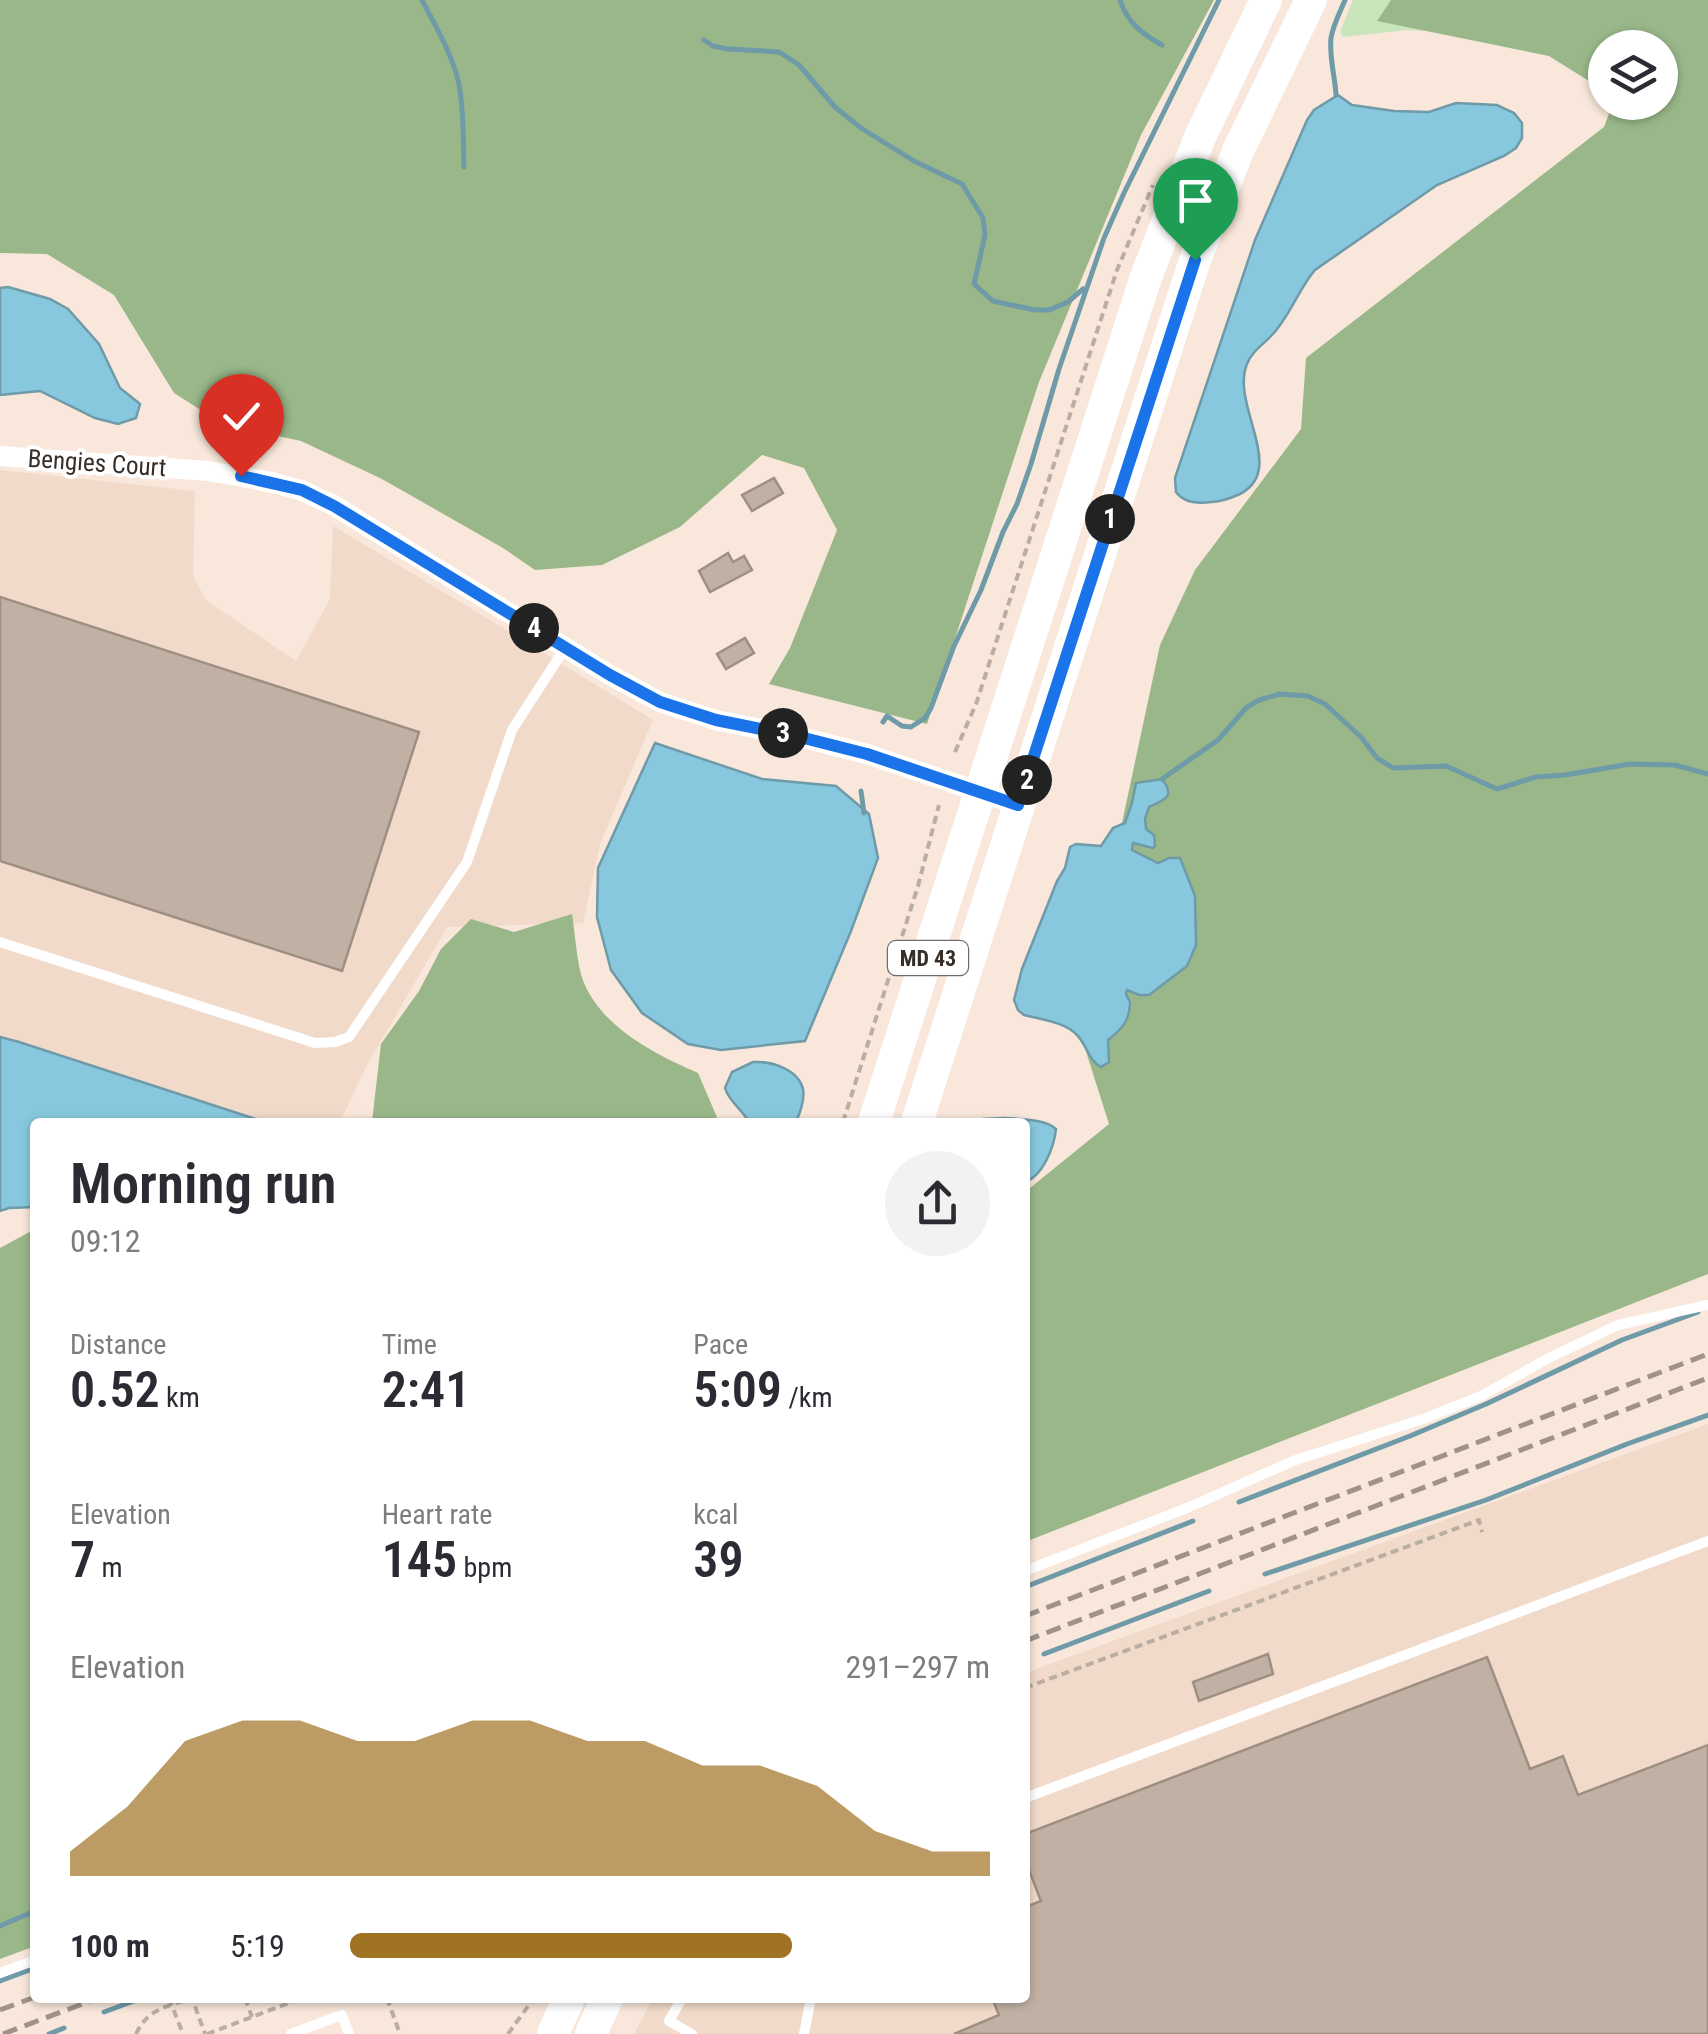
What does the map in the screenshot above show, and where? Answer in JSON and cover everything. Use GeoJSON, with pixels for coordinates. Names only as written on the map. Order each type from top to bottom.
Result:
{"type":"FeatureCollection","features":[{"type":"Feature","properties":{"kind":"main road","name":"MD 43"},"geometry":{"type":"LineString","coordinates":[[875,1118],[1146,277],[1200,137],[1266,0]]}},
{"type":"Feature","properties":{"kind":"main road","name":"MD 43"},"geometry":{"type":"LineString","coordinates":[[919,1118],[1195,260],[1238,150],[1311,0]]}},
{"type":"Feature","properties":{"kind":"main road"},"geometry":{"type":"LineString","coordinates":[[553,2034],[567,2003]]}},
{"type":"Feature","properties":{"kind":"main road"},"geometry":{"type":"LineString","coordinates":[[590,2034],[604,2003]]}},
{"type":"Feature","properties":{"kind":"street","name":"Bengies Court"},"geometry":{"type":"LineString","coordinates":[[0,456],[208,472],[257,478],[302,490],[379,532],[636,690],[685,711],[867,754],[1018,805]]}},
{"type":"Feature","properties":{"kind":"lane"},"geometry":{"type":"LineString","coordinates":[[0,942],[315,1042],[349,1037],[467,862],[512,730],[566,648]]}},
{"type":"Feature","properties":{"kind":"lane"},"geometry":{"type":"LineString","coordinates":[[1030,1569],[1187,1508],[1293,1461],[1481,1396],[1618,1325],[1708,1305]]}},
{"type":"Feature","properties":{"kind":"lane"},"geometry":{"type":"LineString","coordinates":[[1030,1796],[1708,1540]]}},
{"type":"Feature","properties":{"kind":"lane"},"geometry":{"type":"LineString","coordinates":[[0,1974],[30,1962]]}},
{"type":"Feature","properties":{"kind":"lane"},"geometry":{"type":"LineString","coordinates":[[679,2003],[669,2020],[692,2034]]}},
{"type":"Feature","properties":{"kind":"lane"},"geometry":{"type":"LineString","coordinates":[[804,2034],[810,2003]]}},
{"type":"Feature","properties":{"kind":"lane"},"geometry":{"type":"LineString","coordinates":[[291,2034],[342,2015],[350,2034]]}},
{"type":"Feature","properties":{"kind":"path"},"geometry":{"type":"LineString","coordinates":[[845,1118],[918,886],[939,805]]}},
{"type":"Feature","properties":{"kind":"path"},"geometry":{"type":"LineString","coordinates":[[1030,1686],[1479,1520],[1482,1532]]}},
{"type":"Feature","properties":{"kind":"path"},"geometry":{"type":"LineString","coordinates":[[136,2034],[150,2013],[178,2003]]}},
{"type":"Feature","properties":{"kind":"path"},"geometry":{"type":"LineString","coordinates":[[194,2003],[206,2034],[289,2003]]}},
{"type":"Feature","properties":{"kind":"path"},"geometry":{"type":"LineString","coordinates":[[247,2003],[252,2016]]}},
{"type":"Feature","properties":{"kind":"path"},"geometry":{"type":"LineString","coordinates":[[274,2003],[276,2008]]}},
{"type":"Feature","properties":{"kind":"path"},"geometry":{"type":"LineString","coordinates":[[389,2003],[400,2034]]}},
{"type":"Feature","properties":{"kind":"path"},"geometry":{"type":"LineString","coordinates":[[508,2034],[530,2003]]}},
{"type":"Feature","properties":{"kind":"path"},"geometry":{"type":"LineString","coordinates":[[172,2005],[183,2034]]}},
{"type":"Feature","properties":{"kind":"shaded area"},"geometry":{"type":"Polygon","coordinates":[[[0,470],[195,491],[193,576],[206,600],[296,661],[330,599],[333,526],[653,720],[600,844],[583,923],[447,927],[366,1067],[342,1118],[244,1118],[0,1040],[0,470]]]}},
{"type":"Feature","properties":{"kind":"shaded area"},"geometry":{"type":"Polygon","coordinates":[[[1708,1424],[1708,2034],[634,2034],[650,2003],[1030,2003],[1030,1671],[1708,1424]]]}},
{"type":"Feature","properties":{"kind":"green space"},"geometry":{"type":"Polygon","coordinates":[[[0,0],[1214,0],[1141,135],[1039,382],[927,724],[769,684],[790,648],[837,530],[804,468],[762,455],[680,527],[602,565],[535,570],[382,479],[301,441],[223,424],[174,393],[114,295],[47,254],[0,253],[0,0]]]}},
{"type":"Feature","properties":{"kind":"green space"},"geometry":{"type":"Polygon","coordinates":[[[1353,0],[1413,0],[1427,31],[1343,37],[1340,32],[1353,0]]]}},
{"type":"Feature","properties":{"kind":"green space"},"geometry":{"type":"Polygon","coordinates":[[[1391,0],[1708,0],[1708,1274],[1030,1540],[1030,1188],[1109,1124],[1069,998],[1119,837],[1160,645],[1195,570],[1301,429],[1306,358],[1604,127],[1607,120],[1678,120],[1678,30],[1588,30],[1588,80],[1549,56],[1377,21],[1391,0]]]}},
{"type":"Feature","properties":{"kind":"green space"},"geometry":{"type":"Polygon","coordinates":[[[572,914],[580,968],[593,999],[632,1038],[698,1073],[717,1118],[372,1118],[381,1044],[419,991],[441,949],[471,919],[514,932],[572,914]]]}},
{"type":"Feature","properties":{"kind":"green space"},"geometry":{"type":"Polygon","coordinates":[[[30,1232],[30,1948],[0,1959],[0,1248],[30,1232]]]}},
{"type":"Feature","properties":{"kind":"water"},"geometry":{"type":"Polygon","coordinates":[[[1338,95],[1352,105],[1394,111],[1429,112],[1456,103],[1497,105],[1514,113],[1522,123],[1522,138],[1504,156],[1437,185],[1315,270],[1278,328],[1247,364],[1245,398],[1259,453],[1259,469],[1253,483],[1222,501],[1187,501],[1176,492],[1175,478],[1255,240],[1307,120],[1314,110],[1338,95]]]}},
{"type":"Feature","properties":{"kind":"water"},"geometry":{"type":"Polygon","coordinates":[[[0,288],[50,299],[68,309],[99,344],[120,388],[140,404],[136,418],[118,424],[95,418],[40,391],[0,395],[0,288]]]}},
{"type":"Feature","properties":{"kind":"water"},"geometry":{"type":"Polygon","coordinates":[[[655,743],[762,779],[836,786],[869,814],[878,858],[805,1041],[721,1050],[688,1044],[642,1013],[611,970],[597,917],[598,868],[655,743]]]}},
{"type":"Feature","properties":{"kind":"water"},"geometry":{"type":"Polygon","coordinates":[[[1162,779],[1168,794],[1149,807],[1145,819],[1155,846],[1133,843],[1132,850],[1158,863],[1180,858],[1195,896],[1196,945],[1187,966],[1149,995],[1127,990],[1129,1014],[1108,1040],[1109,1062],[1101,1067],[1072,1031],[1024,1015],[1014,1000],[1022,969],[1065,868],[1070,847],[1101,846],[1113,828],[1125,823],[1136,783],[1162,779]]]}},
{"type":"Feature","properties":{"kind":"water"},"geometry":{"type":"Polygon","coordinates":[[[0,1037],[253,1118],[30,1118],[30,1207],[0,1211],[0,1037]]]}},
{"type":"Feature","properties":{"kind":"water"},"geometry":{"type":"Polygon","coordinates":[[[753,1062],[768,1063],[796,1076],[803,1089],[797,1118],[746,1118],[725,1088],[732,1072],[753,1062]]]}},
{"type":"Feature","properties":{"kind":"water"},"geometry":{"type":"Polygon","coordinates":[[[1030,1120],[1056,1129],[1046,1160],[1031,1179],[1030,1120]]]}},
{"type":"Feature","properties":{"kind":"building"},"geometry":{"type":"Polygon","coordinates":[[[774,478],[783,493],[752,511],[742,495],[774,478]]]}},
{"type":"Feature","properties":{"kind":"building"},"geometry":{"type":"Polygon","coordinates":[[[728,553],[733,562],[744,556],[752,570],[710,592],[699,571],[728,553]]]}},
{"type":"Feature","properties":{"kind":"building"},"geometry":{"type":"Polygon","coordinates":[[[0,597],[419,732],[342,971],[0,861],[0,597]]]}},
{"type":"Feature","properties":{"kind":"building"},"geometry":{"type":"Polygon","coordinates":[[[745,638],[754,653],[726,669],[717,654],[745,638]]]}},
{"type":"Feature","properties":{"kind":"building"},"geometry":{"type":"Polygon","coordinates":[[[1268,1654],[1273,1674],[1199,1701],[1193,1682],[1268,1654]]]}},
{"type":"Feature","properties":{"kind":"building"},"geometry":{"type":"Polygon","coordinates":[[[1487,1657],[1530,1769],[1563,1756],[1578,1795],[1708,1745],[1708,2034],[954,2034],[999,2015],[994,2003],[1030,2003],[1030,1905],[1041,1901],[1030,1873],[1030,1832],[1487,1657]]]}},
{"type":"Feature","properties":{"kind":"waterway"},"geometry":{"type":"LineString","coordinates":[[422,0],[458,80],[464,167]]}},
{"type":"Feature","properties":{"kind":"waterway"},"geometry":{"type":"LineString","coordinates":[[1120,0],[1136,27],[1162,45]]}},
{"type":"Feature","properties":{"kind":"waterway"},"geometry":{"type":"LineString","coordinates":[[883,722],[887,716],[911,727],[925,718],[931,708],[1017,504],[1104,238],[1219,0]]}},
{"type":"Feature","properties":{"kind":"waterway"},"geometry":{"type":"LineString","coordinates":[[1336,95],[1331,38],[1345,0]]}},
{"type":"Feature","properties":{"kind":"waterway"},"geometry":{"type":"LineString","coordinates":[[704,40],[728,49],[779,52],[799,65],[835,107],[861,128],[914,161],[962,184],[983,218],[985,235],[974,284],[993,301],[1049,310],[1068,302],[1083,289]]}},
{"type":"Feature","properties":{"kind":"waterway"},"geometry":{"type":"LineString","coordinates":[[1162,779],[1218,740],[1246,708],[1280,694],[1308,696],[1325,704],[1361,737],[1377,758],[1393,768],[1446,766],[1497,789],[1536,777],[1630,764],[1675,765],[1708,774]]}},
{"type":"Feature","properties":{"kind":"waterway"},"geometry":{"type":"LineString","coordinates":[[861,791],[864,813]]}},
{"type":"Feature","properties":{"kind":"waterway"},"geometry":{"type":"LineString","coordinates":[[1239,1502],[1410,1436],[1622,1340],[1698,1312]]}},
{"type":"Feature","properties":{"kind":"waterway"},"geometry":{"type":"LineString","coordinates":[[1265,1574],[1486,1500],[1708,1415]]}},
{"type":"Feature","properties":{"kind":"waterway"},"geometry":{"type":"LineString","coordinates":[[1030,1585],[1193,1521]]}},
{"type":"Feature","properties":{"kind":"waterway"},"geometry":{"type":"LineString","coordinates":[[1044,1654],[1209,1591]]}},
{"type":"Feature","properties":{"kind":"waterway"},"geometry":{"type":"LineString","coordinates":[[0,1926],[30,1913]]}},
{"type":"Feature","properties":{"kind":"waterway"},"geometry":{"type":"LineString","coordinates":[[0,1981],[30,1970]]}},
{"type":"Feature","properties":{"kind":"waterway"},"geometry":{"type":"LineString","coordinates":[[104,2012],[128,2003]]}},
{"type":"Feature","properties":{"kind":"waterway"},"geometry":{"type":"LineString","coordinates":[[49,2034],[64,2028]]}},
{"type":"Feature","properties":{"kind":"railway"},"geometry":{"type":"LineString","coordinates":[[1030,1614],[1708,1354]]}},
{"type":"Feature","properties":{"kind":"railway"},"geometry":{"type":"LineString","coordinates":[[1030,1639],[1708,1378]]}},
{"type":"Feature","properties":{"kind":"railway"},"geometry":{"type":"LineString","coordinates":[[0,2010],[30,1999]]}},
{"type":"Feature","properties":{"kind":"railway"},"geometry":{"type":"LineString","coordinates":[[3,2034],[85,2003]]}},
{"type":"Feature","properties":{"kind":"route"},"geometry":{"type":"LineString","coordinates":[[241,476],[302,490],[334,506],[660,702],[716,720],[867,754],[1018,805],[1195,260]]}}]}
